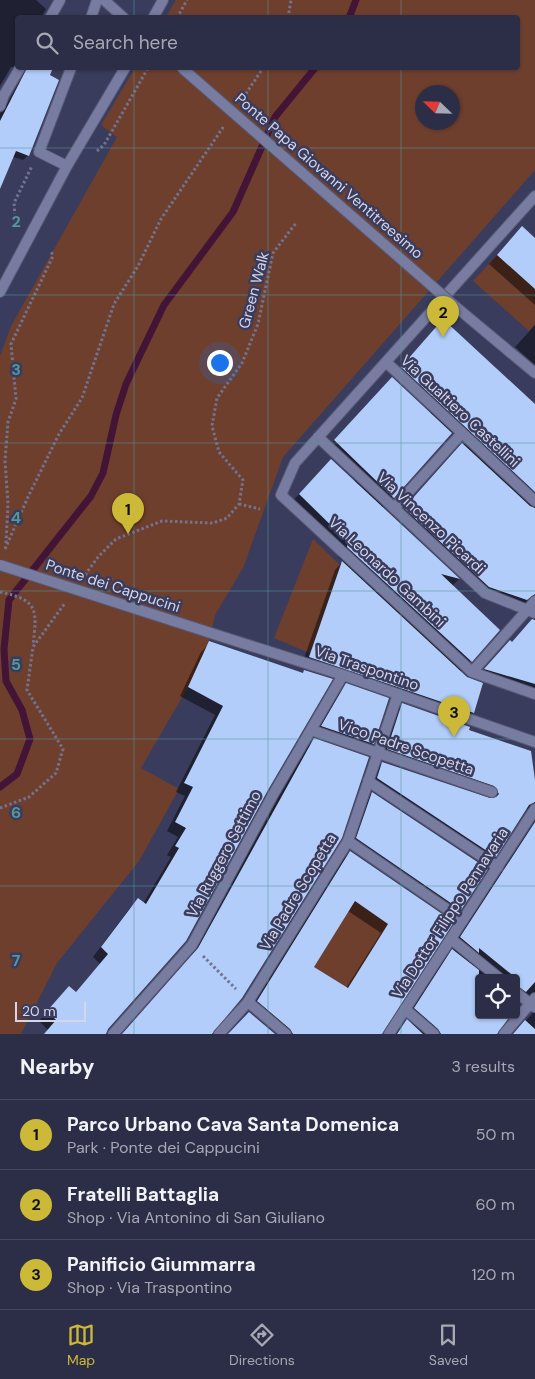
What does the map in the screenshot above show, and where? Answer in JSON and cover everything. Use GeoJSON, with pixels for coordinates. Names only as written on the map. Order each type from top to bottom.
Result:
{"type":"FeatureCollection","features":[{"type":"Feature","properties":{"kind":"street"},"geometry":{"type":"LineString","coordinates":[[52,15],[60,0]]}},
{"type":"Feature","properties":{"kind":"street"},"geometry":{"type":"LineString","coordinates":[[92,15],[97,0]]}},
{"type":"Feature","properties":{"kind":"street"},"geometry":{"type":"LineString","coordinates":[[104,0],[121,15]]}},
{"type":"Feature","properties":{"kind":"street"},"geometry":{"type":"LineString","coordinates":[[155,15],[163,0]]}},
{"type":"Feature","properties":{"kind":"street"},"geometry":{"type":"LineString","coordinates":[[0,106],[4,95],[19,70]]}},
{"type":"Feature","properties":{"kind":"street"},"geometry":{"type":"LineString","coordinates":[[67,166],[39,152],[71,70]]}},
{"type":"Feature","properties":{"kind":"street"},"geometry":{"type":"LineString","coordinates":[[0,292],[67,166],[123,70]]}},
{"type":"Feature","properties":{"kind":"street","name":"Ponte Papa Giovanni Ventitreesimo"},"geometry":{"type":"LineString","coordinates":[[184,70],[456,307],[535,373]]}},
{"type":"Feature","properties":{"kind":"street"},"geometry":{"type":"LineString","coordinates":[[318,436],[387,363],[534,200]]}},
{"type":"Feature","properties":{"kind":"street","name":"Via Gualtiero Castellini"},"geometry":{"type":"LineString","coordinates":[[387,363],[535,500]]}},
{"type":"Feature","properties":{"kind":"street"},"geometry":{"type":"LineString","coordinates":[[394,508],[462,433]]}},
{"type":"Feature","properties":{"kind":"street","name":"Via Leonardo Gambini"},"geometry":{"type":"LineString","coordinates":[[318,436],[295,463],[281,495],[472,672]]}},
{"type":"Feature","properties":{"kind":"street","name":"Via Vincenzo Picardi"},"geometry":{"type":"LineString","coordinates":[[318,436],[484,593],[531,612]]}},
{"type":"Feature","properties":{"kind":"street","name":"Ponte dei Cappucini"},"geometry":{"type":"LineString","coordinates":[[2,560],[218,636]]}},
{"type":"Feature","properties":{"kind":"street"},"geometry":{"type":"LineString","coordinates":[[535,600],[531,612],[472,672],[535,694]]}},
{"type":"Feature","properties":{"kind":"street","name":"Via Traspontino"},"geometry":{"type":"LineString","coordinates":[[218,636],[343,675],[535,742]]}},
{"type":"Feature","properties":{"kind":"street","name":"Via Ruggero Settimo"},"geometry":{"type":"LineString","coordinates":[[113,1034],[192,945],[274,793],[343,675]]}},
{"type":"Feature","properties":{"kind":"street","name":"Via Padre Scopetta"},"geometry":{"type":"LineString","coordinates":[[219,1034],[248,1002],[348,841],[398,694]]}},
{"type":"Feature","properties":{"kind":"street","name":"Vico Padre Scopetta"},"geometry":{"type":"LineString","coordinates":[[311,730],[492,792]]}},
{"type":"Feature","properties":{"kind":"street"},"geometry":{"type":"LineString","coordinates":[[368,781],[498,867]]}},
{"type":"Feature","properties":{"kind":"street","name":"Via Dottor Filippo Pennavaria"},"geometry":{"type":"LineString","coordinates":[[389,1034],[535,809]]}},
{"type":"Feature","properties":{"kind":"street"},"geometry":{"type":"LineString","coordinates":[[348,841],[463,920]]}},
{"type":"Feature","properties":{"kind":"street"},"geometry":{"type":"LineString","coordinates":[[451,939],[494,974]]}},
{"type":"Feature","properties":{"kind":"street"},"geometry":{"type":"LineString","coordinates":[[504,1034],[533,1003],[520,995]]}},
{"type":"Feature","properties":{"kind":"street"},"geometry":{"type":"LineString","coordinates":[[248,1002],[286,1034]]}},
{"type":"Feature","properties":{"kind":"street"},"geometry":{"type":"LineString","coordinates":[[405,1009],[434,1034]]}},
{"type":"Feature","properties":{"kind":"path"},"geometry":{"type":"LineString","coordinates":[[179,15],[187,0]]}},
{"type":"Feature","properties":{"kind":"path"},"geometry":{"type":"LineString","coordinates":[[288,15],[291,0]]}},
{"type":"Feature","properties":{"kind":"path"},"geometry":{"type":"LineString","coordinates":[[238,106],[262,70]]}},
{"type":"Feature","properties":{"kind":"path"},"geometry":{"type":"LineString","coordinates":[[2,560],[6,547],[59,434],[82,398],[114,304],[138,266],[161,219],[227,121]]}},
{"type":"Feature","properties":{"kind":"path"},"geometry":{"type":"LineString","coordinates":[[15,216],[14,204],[39,152]]}},
{"type":"Feature","properties":{"kind":"path","name":"Green Walk"},"geometry":{"type":"LineString","coordinates":[[239,504],[243,480],[219,452],[212,426],[218,398],[242,363],[258,324],[273,253],[296,223]]}},
{"type":"Feature","properties":{"kind":"path"},"geometry":{"type":"LineString","coordinates":[[6,547],[8,504],[6,451],[8,422],[16,399],[10,344],[53,256],[51,251]]}},
{"type":"Feature","properties":{"kind":"path"},"geometry":{"type":"LineString","coordinates":[[82,579],[98,556],[116,539],[162,522],[213,523],[227,518],[239,504],[260,510]]}},
{"type":"Feature","properties":{"kind":"path"},"geometry":{"type":"LineString","coordinates":[[0,808],[29,797],[56,774],[63,749],[27,690],[36,617],[29,601],[21,596],[2,592]]}},
{"type":"Feature","properties":{"kind":"path"},"geometry":{"type":"LineString","coordinates":[[33,647],[66,602]]}},
{"type":"Feature","properties":{"kind":"path"},"geometry":{"type":"LineString","coordinates":[[192,945],[248,1002]]}},
{"type":"Feature","properties":{"kind":"shaded area"},"geometry":{"type":"Polygon","coordinates":[[[176,0],[535,0],[535,170],[283,457],[243,568],[215,615],[209,641],[188,687],[141,768],[179,789],[139,861],[57,963],[21,1034],[0,1034],[0,356],[11,326],[117,137],[101,125],[134,70],[520,70],[520,15],[167,15],[176,0]]]}},
{"type":"Feature","properties":{"kind":"shaded area"},"geometry":{"type":"Polygon","coordinates":[[[497,255],[535,289],[535,324],[529,331],[473,281],[497,255]]]}},
{"type":"Feature","properties":{"kind":"shaded area"},"geometry":{"type":"Polygon","coordinates":[[[313,539],[340,565],[310,653],[274,638],[313,539]]]}},
{"type":"Feature","properties":{"kind":"shaded area"},"geometry":{"type":"Polygon","coordinates":[[[361,889],[388,924],[359,970],[382,984],[386,1011],[314,967],[361,889]]]}},
{"type":"Feature","properties":{"kind":"building"},"geometry":{"type":"Polygon","coordinates":[[[26,70],[52,70],[50,75],[59,80],[29,156],[16,151],[0,189],[0,121],[26,70]]]}},
{"type":"Feature","properties":{"kind":"building"},"geometry":{"type":"Polygon","coordinates":[[[522,226],[535,238],[535,289],[497,255],[522,226]]]}},
{"type":"Feature","properties":{"kind":"building"},"geometry":{"type":"Polygon","coordinates":[[[443,319],[535,404],[535,492],[401,367],[443,319]]]}},
{"type":"Feature","properties":{"kind":"building"},"geometry":{"type":"Polygon","coordinates":[[[392,377],[452,433],[394,498],[334,440],[392,377]]]}},
{"type":"Feature","properties":{"kind":"building"},"geometry":{"type":"Polygon","coordinates":[[[462,443],[530,506],[535,508],[535,594],[527,600],[489,587],[404,508],[462,443]]]}},
{"type":"Feature","properties":{"kind":"building"},"geometry":{"type":"Polygon","coordinates":[[[331,459],[460,579],[441,574],[500,630],[472,662],[347,547],[348,542],[299,494],[331,459]]]}},
{"type":"Feature","properties":{"kind":"building"},"geometry":{"type":"Polygon","coordinates":[[[342,561],[467,677],[483,683],[474,713],[309,657],[342,561]]]}},
{"type":"Feature","properties":{"kind":"building"},"geometry":{"type":"Polygon","coordinates":[[[532,619],[535,620],[535,684],[484,669],[510,640],[512,642],[532,619]]]}},
{"type":"Feature","properties":{"kind":"building"},"geometry":{"type":"Polygon","coordinates":[[[209,641],[303,673],[304,670],[333,679],[268,790],[186,941],[108,1029],[106,1034],[44,1034],[56,1020],[47,1011],[69,986],[76,992],[108,954],[101,947],[138,898],[146,904],[179,848],[175,846],[186,828],[175,822],[193,787],[184,783],[223,706],[188,687],[209,641]]]}},
{"type":"Feature","properties":{"kind":"building"},"geometry":{"type":"Polygon","coordinates":[[[346,683],[389,698],[374,744],[321,726],[346,683]]]}},
{"type":"Feature","properties":{"kind":"building"},"geometry":{"type":"Polygon","coordinates":[[[402,703],[470,727],[469,730],[531,751],[535,780],[535,802],[529,805],[496,857],[377,778],[382,762],[490,798],[496,797],[499,794],[494,786],[387,749],[402,703]]]}},
{"type":"Feature","properties":{"kind":"building"},"geometry":{"type":"Polygon","coordinates":[[[314,738],[369,757],[342,838],[242,998],[212,1034],[122,1034],[198,948],[314,738]]]}},
{"type":"Feature","properties":{"kind":"building"},"geometry":{"type":"Polygon","coordinates":[[[372,792],[488,869],[461,910],[356,838],[372,792]]]}},
{"type":"Feature","properties":{"kind":"building"},"geometry":{"type":"Polygon","coordinates":[[[535,822],[535,982],[526,992],[520,988],[520,974],[511,974],[479,948],[479,953],[460,937],[535,822]]]}},
{"type":"Feature","properties":{"kind":"building"},"geometry":{"type":"Polygon","coordinates":[[[350,851],[454,922],[382,1034],[293,1034],[290,1029],[257,1001],[350,851]],[[355,901],[314,967],[348,988],[388,924],[355,901]]]}},
{"type":"Feature","properties":{"kind":"building"},"geometry":{"type":"Polygon","coordinates":[[[452,949],[479,970],[479,974],[475,974],[475,1019],[508,1019],[497,1034],[441,1034],[438,1029],[414,1008],[452,949]]]}},
{"type":"Feature","properties":{"kind":"building"},"geometry":{"type":"Polygon","coordinates":[[[249,1012],[275,1034],[228,1034],[249,1012]]]}},
{"type":"Feature","properties":{"kind":"building"},"geometry":{"type":"Polygon","coordinates":[[[407,1019],[423,1034],[397,1034],[407,1019]]]}},
{"type":"Feature","properties":{"kind":"building"},"geometry":{"type":"Polygon","coordinates":[[[525,1020],[535,1029],[535,1034],[513,1034],[525,1020]]]}},
{"type":"Feature","properties":{"kind":"waterway"},"geometry":{"type":"LineString","coordinates":[[350,15],[356,0]]}},
{"type":"Feature","properties":{"kind":"waterway"},"geometry":{"type":"LineString","coordinates":[[0,787],[17,774],[30,739],[22,710],[6,681],[4,649],[9,600],[91,496],[103,473],[116,415],[126,384],[164,305],[233,212],[275,117],[313,70]]}},
{"type":"Feature","properties":{"kind":"place","name":"Fratelli Battaglia"},"geometry":{"type":"Point","coordinates":[443,337]}},
{"type":"Feature","properties":{"kind":"place","name":"Parco Urbano Cava Santa Domenica"},"geometry":{"type":"Point","coordinates":[128,534]}},
{"type":"Feature","properties":{"kind":"place","name":"Panificio Giummarra"},"geometry":{"type":"Point","coordinates":[454,737]}}]}
